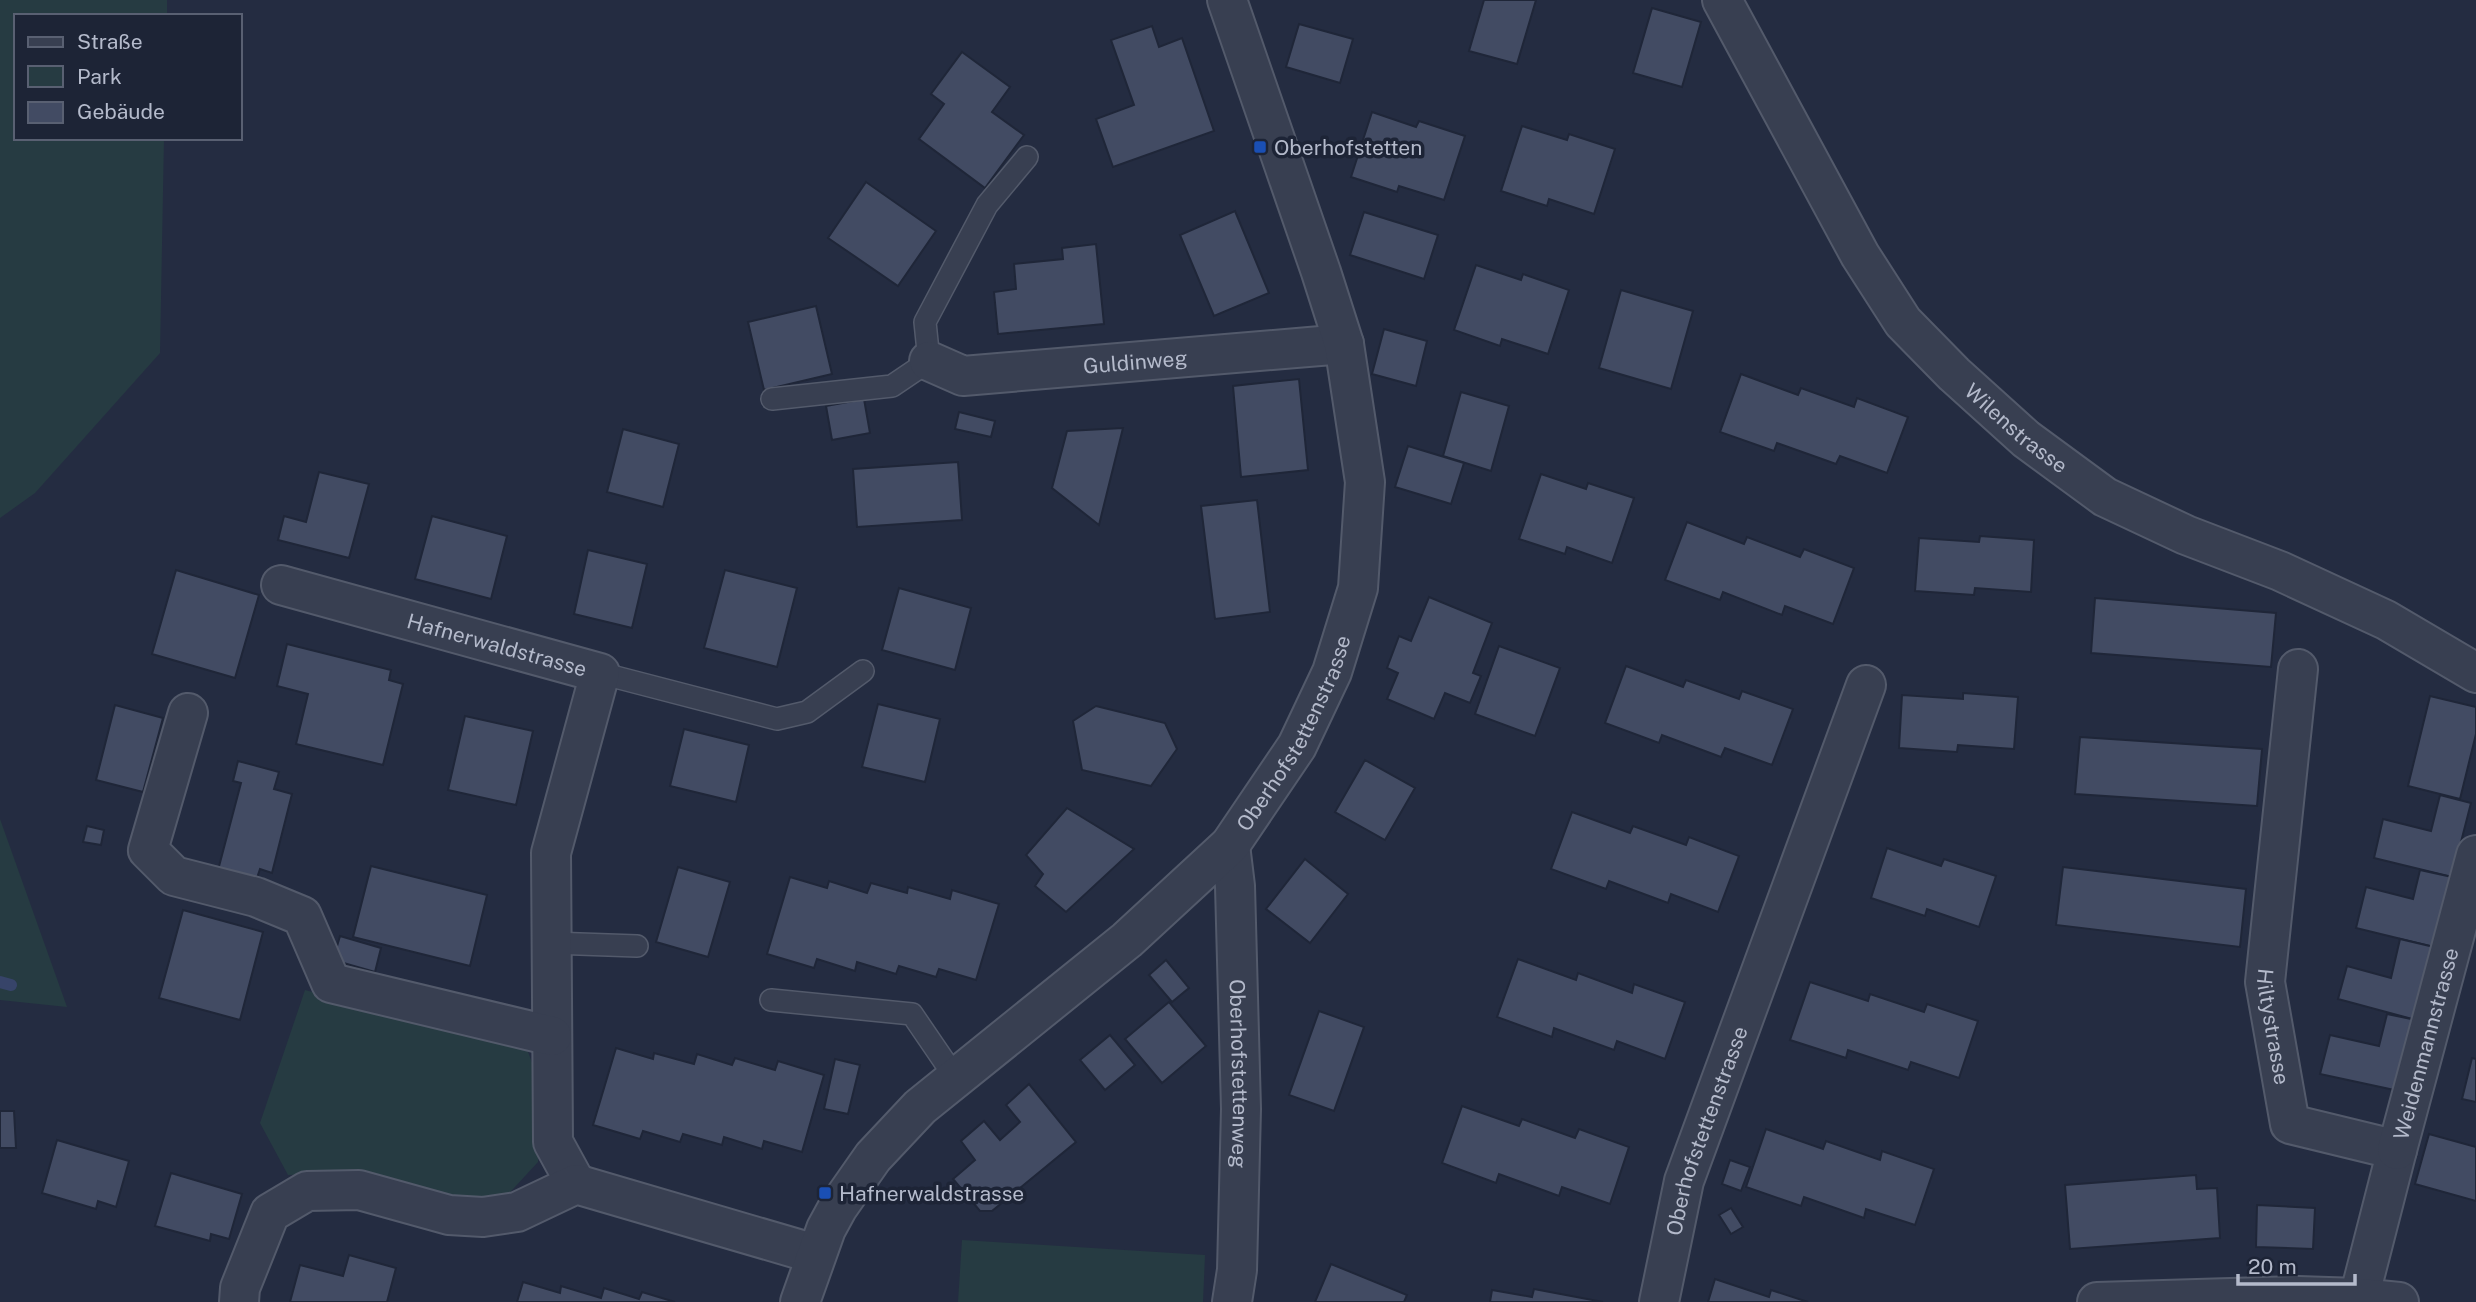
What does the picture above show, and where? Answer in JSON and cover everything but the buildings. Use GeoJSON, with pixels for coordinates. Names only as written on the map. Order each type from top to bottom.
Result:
{"type":"FeatureCollection","features":[{"type":"Feature","properties":{"kind":"street","name":"Oberhofstettenstrasse"},"geometry":{"type":"LineString","coordinates":[[800,1302],[816,1254],[838,1207],[873,1157],[920,1107],[1127,940],[1230,845],[1297,746],[1332,672],[1357,588],[1365,482],[1344,344],[1227,0]]}},
{"type":"Feature","properties":{"kind":"street","name":"Wilenstrasse"},"geometry":{"type":"LineString","coordinates":[[1722,0],[1860,255],[1903,322],[2026,439],[2105,497],[2186,535],[2280,571],[2386,620],[2476,673]]}},
{"type":"Feature","properties":{"kind":"street","name":"Guldinweg"},"geometry":{"type":"LineString","coordinates":[[929,361],[963,376],[1344,344]]}},
{"type":"Feature","properties":{"kind":"street","name":"Hafnerwaldstrasse"},"geometry":{"type":"LineString","coordinates":[[281,585],[600,673],[551,853],[554,1142],[576,1184]]}},
{"type":"Feature","properties":{"kind":"street","name":"Hiltystrasse"},"geometry":{"type":"LineString","coordinates":[[2298,669],[2265,982],[2290,1124],[2397,1150]]}},
{"type":"Feature","properties":{"kind":"street","name":"Oberhofstettenstrasse"},"geometry":{"type":"LineString","coordinates":[[1659,1302],[1684,1181],[1866,685]]}},
{"type":"Feature","properties":{"kind":"street"},"geometry":{"type":"LineString","coordinates":[[188,713],[148,850],[174,876],[256,897],[302,916],[331,983],[552,1036]]}},
{"type":"Feature","properties":{"kind":"street","name":"Oberhofstettenweg"},"geometry":{"type":"LineString","coordinates":[[1230,845],[1235,886],[1241,1109],[1237,1270],[1232,1302]]}},
{"type":"Feature","properties":{"kind":"street","name":"Weidenmannstrasse"},"geometry":{"type":"LineString","coordinates":[[2397,1150],[2476,855]]}},
{"type":"Feature","properties":{"kind":"street"},"geometry":{"type":"LineString","coordinates":[[2359,1298],[2397,1150]]}},
{"type":"Feature","properties":{"kind":"street"},"geometry":{"type":"LineString","coordinates":[[239,1302],[240,1288],[270,1213],[307,1191],[359,1190],[449,1214],[483,1217],[517,1212],[576,1184],[816,1254]]}},
{"type":"Feature","properties":{"kind":"street"},"geometry":{"type":"LineString","coordinates":[[2097,1302],[2298,1296],[2399,1302]]}},
{"type":"Feature","properties":{"kind":"lane"},"geometry":{"type":"LineString","coordinates":[[772,399],[892,386],[929,361],[925,322],[987,205],[1027,157]]}},
{"type":"Feature","properties":{"kind":"lane"},"geometry":{"type":"LineString","coordinates":[[600,673],[777,719],[807,712],[863,671]]}},
{"type":"Feature","properties":{"kind":"lane"},"geometry":{"type":"LineString","coordinates":[[551,943],[637,946]]}},
{"type":"Feature","properties":{"kind":"lane"},"geometry":{"type":"LineString","coordinates":[[771,1000],[912,1014],[955,1077]]}},
{"type":"Feature","properties":{"kind":"green space"},"geometry":{"type":"Polygon","coordinates":[[[0,0],[167,0],[167,14],[14,14],[14,140],[164,140],[160,353],[35,493],[0,518],[0,0]]]}},
{"type":"Feature","properties":{"kind":"green space"},"geometry":{"type":"Polygon","coordinates":[[[0,819],[67,1007],[0,1000],[0,819]]]}},
{"type":"Feature","properties":{"kind":"green space"},"geometry":{"type":"Polygon","coordinates":[[[305,990],[527,1049],[539,1082],[538,1162],[501,1202],[466,1202],[362,1173],[288,1175],[260,1123],[305,990]]]}},
{"type":"Feature","properties":{"kind":"green space"},"geometry":{"type":"Polygon","coordinates":[[[962,1240],[1205,1255],[1203,1302],[958,1302],[962,1240]]]}},
{"type":"Feature","properties":{"kind":"waterway"},"geometry":{"type":"LineString","coordinates":[[0,982],[11,985]]}},
{"type":"Feature","properties":{"kind":"place","name":"Oberhofstetten"},"geometry":{"type":"Point","coordinates":[1260,147]}},
{"type":"Feature","properties":{"kind":"place","name":"Hafnerwaldstrasse"},"geometry":{"type":"Point","coordinates":[825,1193]}}]}
